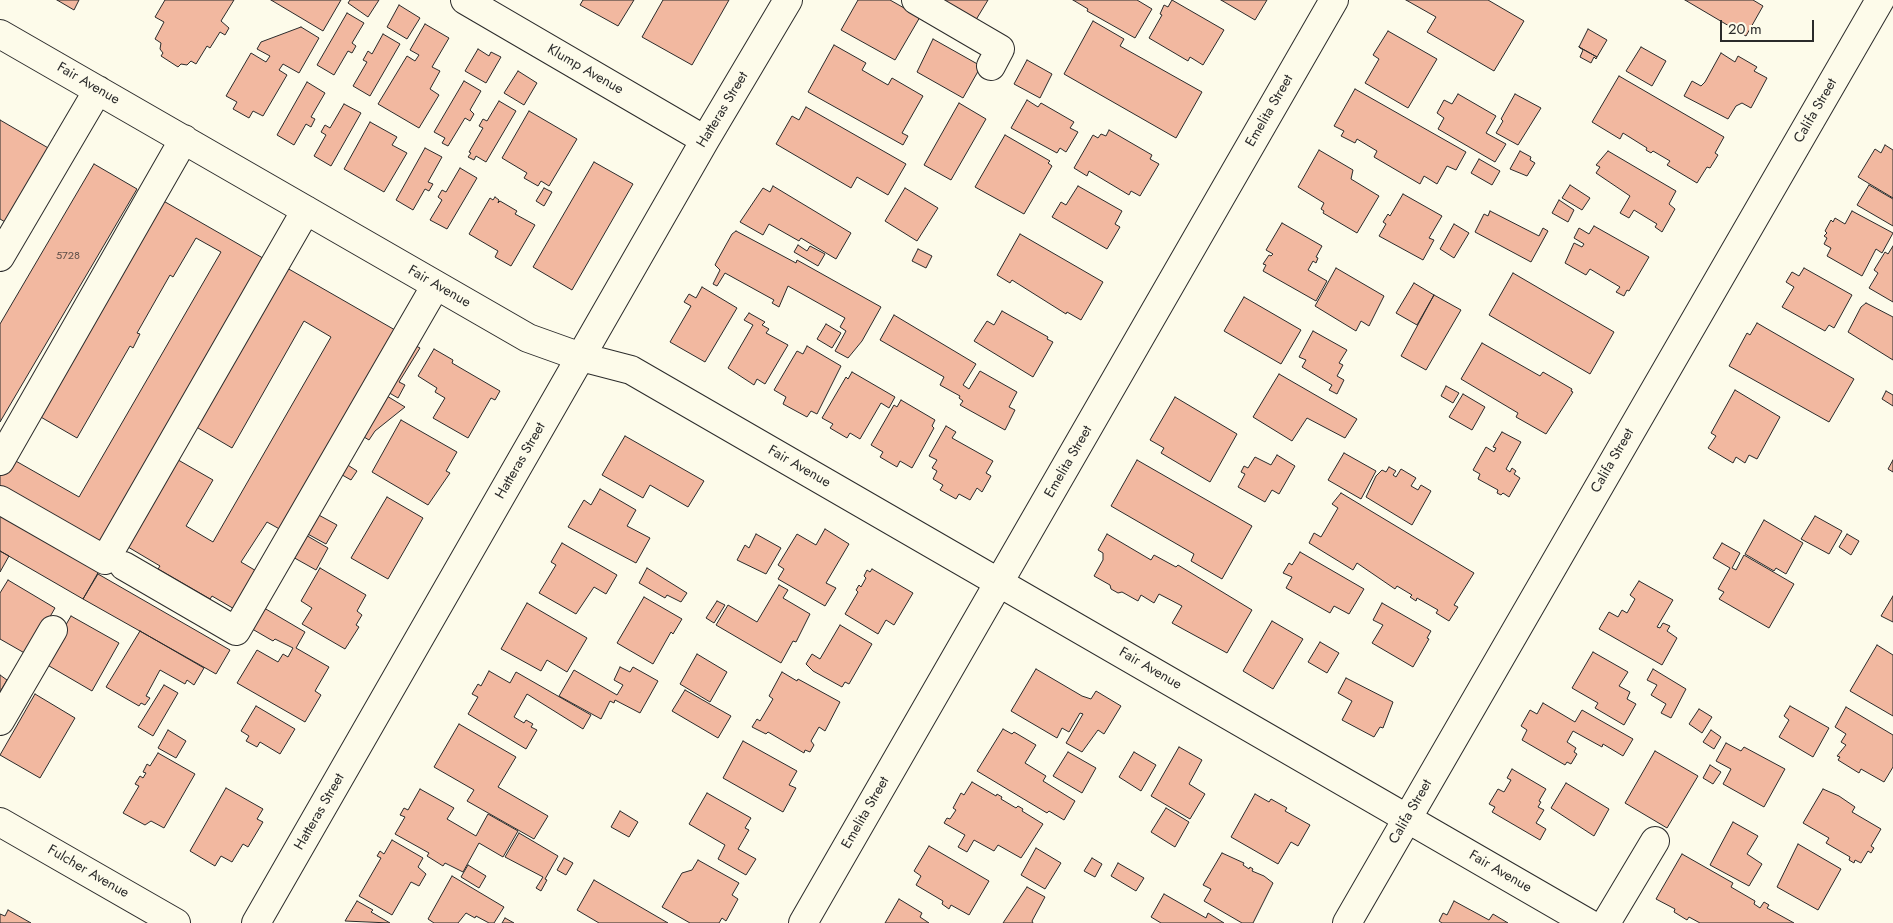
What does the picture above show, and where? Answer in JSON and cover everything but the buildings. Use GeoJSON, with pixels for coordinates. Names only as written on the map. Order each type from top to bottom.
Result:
{"type":"FeatureCollection","features":[{"type":"Feature","properties":{"kind":"street","name":"Klump Avenue"},"geometry":{"type":"LineString","coordinates":[[465,0],[706,140]]}},
{"type":"Feature","properties":{"kind":"street","name":"Hatteras Street"},"geometry":{"type":"LineString","coordinates":[[256,923],[580,357],[788,0]]}},
{"type":"Feature","properties":{"kind":"street"},"geometry":{"type":"LineString","coordinates":[[916,0],[1000,49],[991,66]]}},
{"type":"Feature","properties":{"kind":"street","name":"Emelita Street"},"geometry":{"type":"LineString","coordinates":[[803,923],[1334,0]]}},
{"type":"Feature","properties":{"kind":"street","name":"Califa Street"},"geometry":{"type":"LineString","coordinates":[[1347,923],[1880,0]]}},
{"type":"Feature","properties":{"kind":"street","name":"Fair Avenue"},"geometry":{"type":"LineString","coordinates":[[0,34],[528,338],[580,357],[631,370],[1588,923]]}},
{"type":"Feature","properties":{"kind":"street"},"geometry":{"type":"LineString","coordinates":[[0,257],[98,90]]}},
{"type":"Feature","properties":{"kind":"street"},"geometry":{"type":"LineString","coordinates":[[0,460],[184,139]]}},
{"type":"Feature","properties":{"kind":"street"},"geometry":{"type":"LineString","coordinates":[[0,500],[105,560],[306,210]]}},
{"type":"Feature","properties":{"kind":"street"},"geometry":{"type":"LineString","coordinates":[[124,566],[236,631],[436,285]]}},
{"type":"Feature","properties":{"kind":"street"},"geometry":{"type":"LineString","coordinates":[[0,721],[52,630]]}},
{"type":"Feature","properties":{"kind":"street","name":"Fulcher Avenue"},"geometry":{"type":"LineString","coordinates":[[0,822],[176,923]]}},
{"type":"Feature","properties":{"kind":"street"},"geometry":{"type":"LineString","coordinates":[[1606,923],[1654,841]]}}]}
